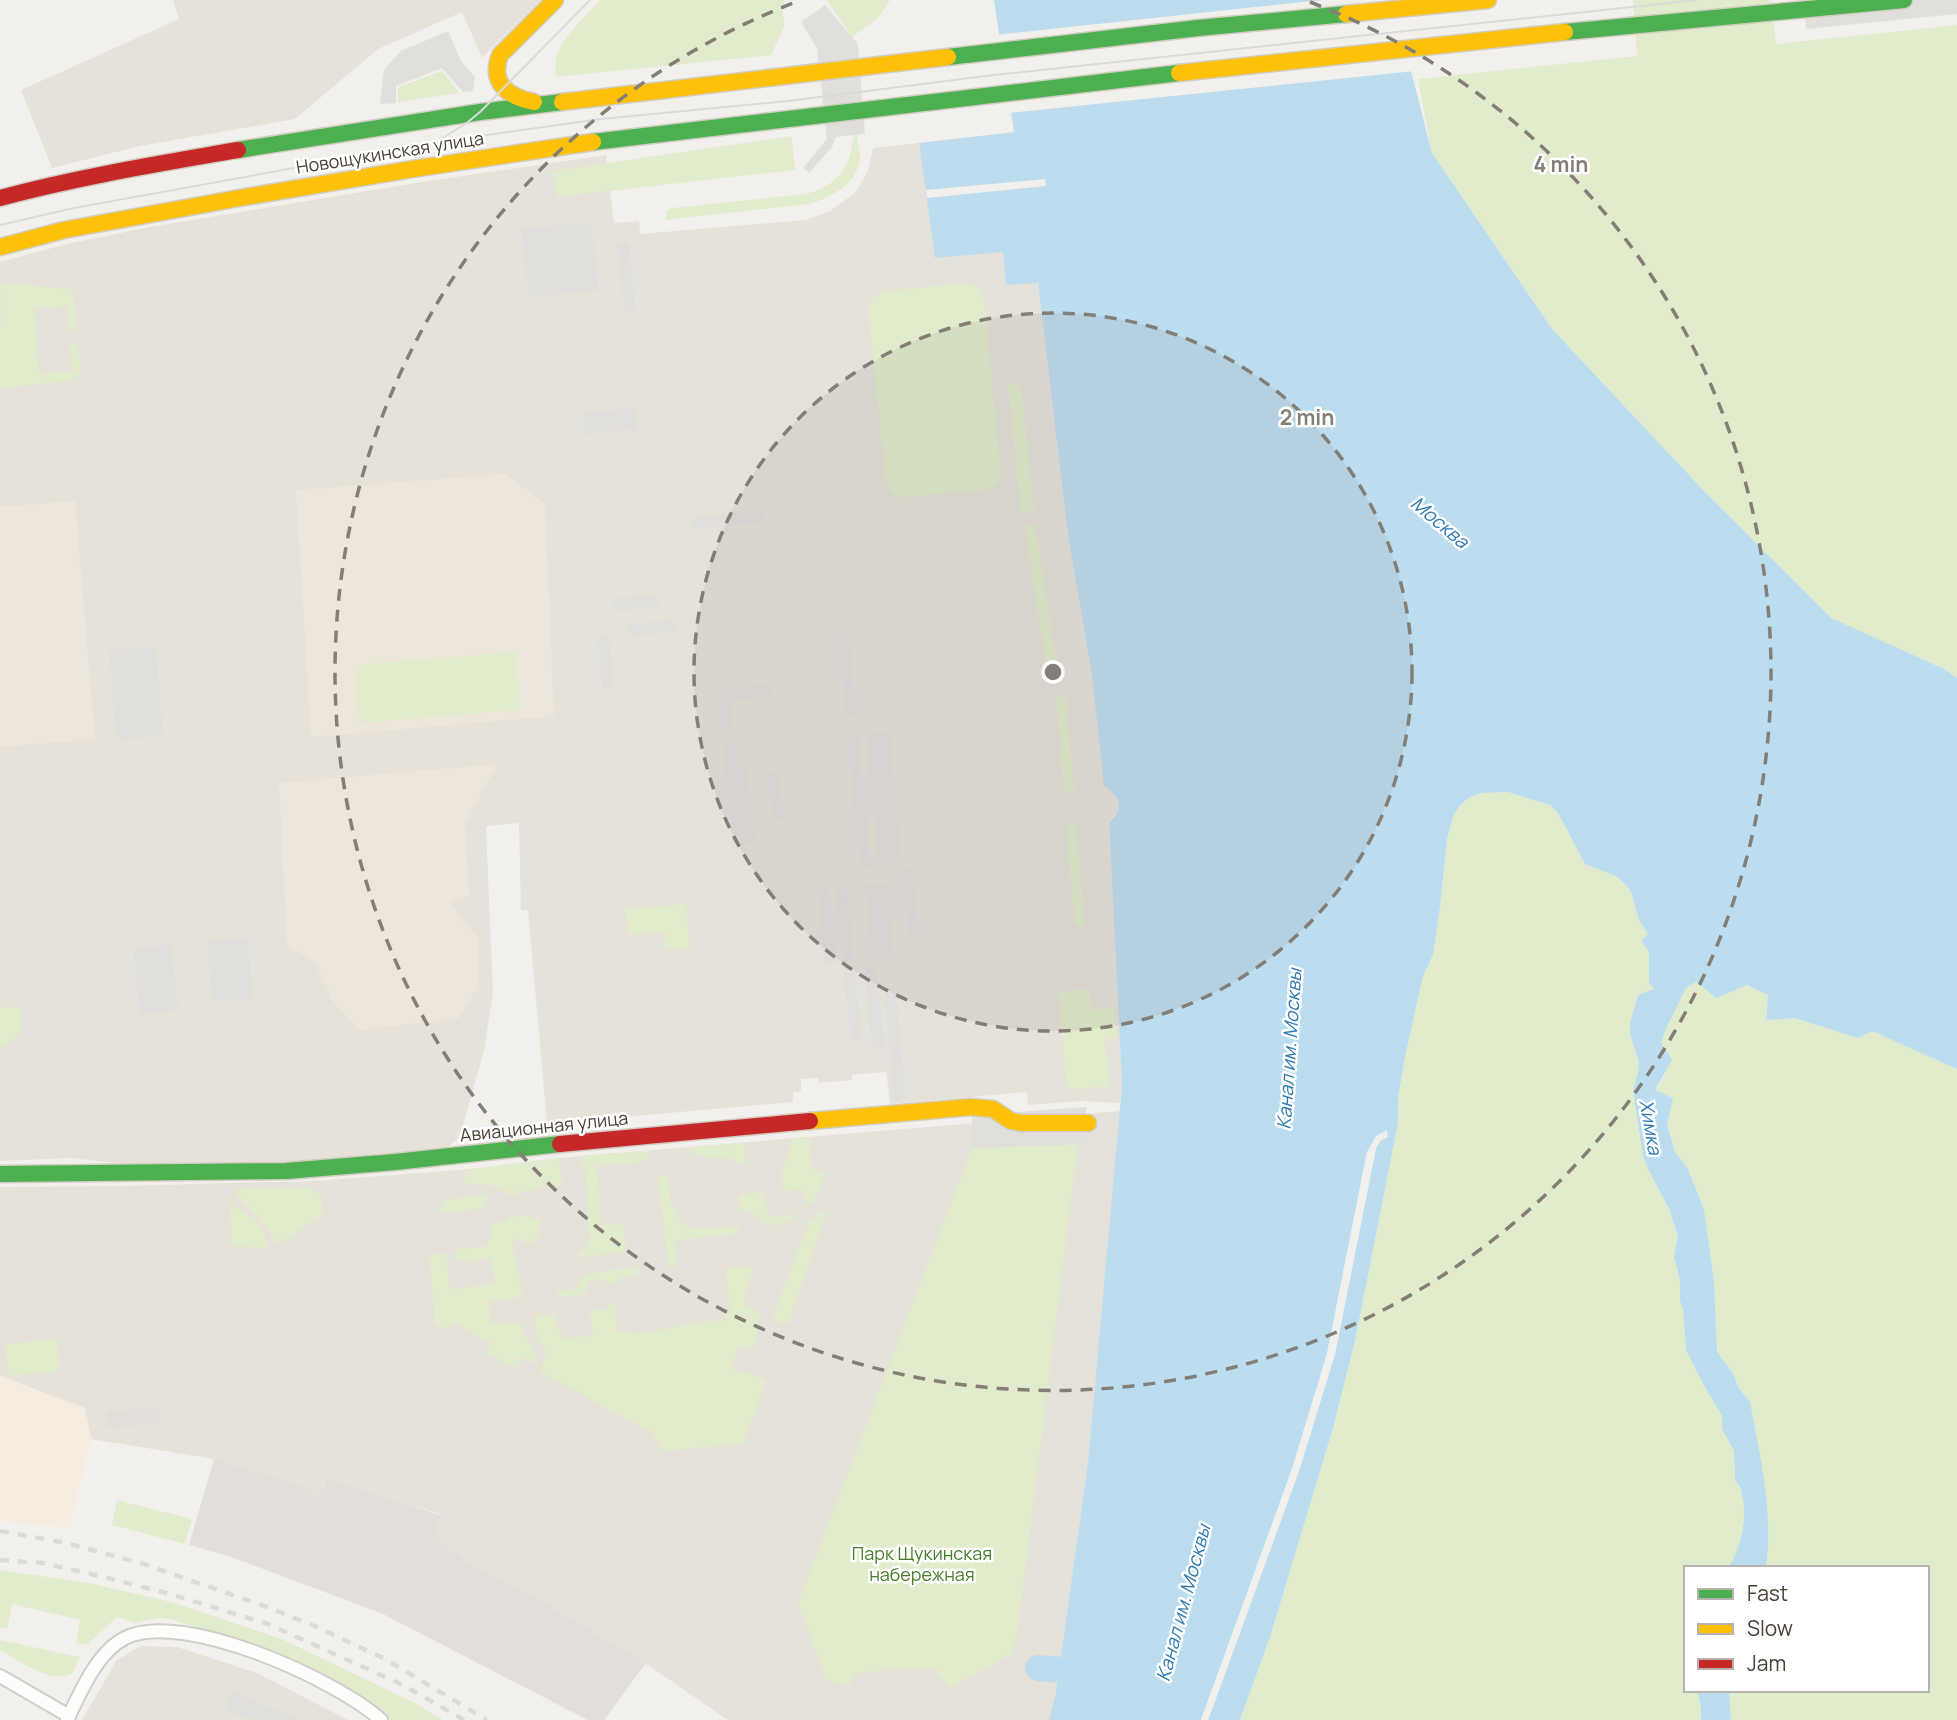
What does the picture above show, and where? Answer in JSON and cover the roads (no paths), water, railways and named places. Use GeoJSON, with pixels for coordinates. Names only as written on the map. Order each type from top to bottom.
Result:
{"type":"FeatureCollection","features":[{"type":"Feature","properties":{"kind":"main road"},"geometry":{"type":"LineString","coordinates":[[541,104],[516,98],[506,92],[497,75],[497,61],[555,0]]}},
{"type":"Feature","properties":{"kind":"main road","name":"Новощукинская улица"},"geometry":{"type":"LineString","coordinates":[[0,198],[78,180],[259,146],[428,119],[1198,28],[1488,0]]}},
{"type":"Feature","properties":{"kind":"main road","name":"Новощукинская улица"},"geometry":{"type":"LineString","coordinates":[[0,247],[64,230],[266,193],[606,140],[1144,77],[1904,0]]}},
{"type":"Feature","properties":{"kind":"main road","name":"Авиационная улица"},"geometry":{"type":"LineString","coordinates":[[0,1174],[216,1173],[328,1168],[578,1142],[971,1107],[993,1109],[1011,1121],[1022,1124],[1088,1123]]}},
{"type":"Feature","properties":{"kind":"street"},"geometry":{"type":"LineString","coordinates":[[0,1676],[68,1718],[91,1674],[107,1652],[125,1637],[155,1630],[188,1633],[223,1641],[265,1656],[367,1707],[381,1720]]}},
{"type":"Feature","properties":{"kind":"water"},"geometry":{"type":"Polygon","coordinates":[[[994,0],[1393,0],[1432,153],[1552,329],[1704,491],[1831,618],[1944,669],[1957,678],[1957,1069],[1872,1031],[1858,1038],[1795,1018],[1766,1020],[1768,995],[1747,985],[1716,998],[1696,982],[1686,988],[1661,1043],[1672,1060],[1655,1090],[1673,1098],[1667,1125],[1675,1152],[1687,1167],[1704,1209],[1714,1281],[1717,1352],[1750,1402],[1767,1506],[1766,1566],[1730,1566],[1738,1548],[1744,1519],[1741,1489],[1735,1479],[1734,1451],[1722,1429],[1722,1416],[1686,1350],[1680,1281],[1674,1257],[1678,1236],[1669,1209],[1643,1156],[1633,1090],[1639,1068],[1630,1034],[1630,1023],[1638,995],[1654,989],[1649,982],[1649,951],[1641,941],[1648,934],[1639,920],[1627,886],[1616,876],[1585,864],[1558,813],[1550,805],[1508,792],[1482,793],[1461,804],[1454,814],[1447,839],[1433,955],[1423,976],[1406,1052],[1398,1098],[1398,1123],[1355,1341],[1333,1428],[1271,1634],[1240,1720],[1208,1720],[1299,1471],[1335,1354],[1376,1148],[1387,1131],[1367,1152],[1327,1354],[1292,1469],[1201,1720],[1049,1720],[1056,1692],[1088,1462],[1122,1085],[1109,822],[1119,807],[1117,798],[1104,786],[1092,675],[1068,536],[1038,283],[1006,285],[1003,252],[935,258],[919,143],[1014,132],[994,0]]]}},
{"type":"Feature","properties":{"kind":"water"},"geometry":{"type":"Polygon","coordinates":[[[1697,1692],[1729,1692],[1731,1720],[1701,1720],[1697,1692]]]}},
{"type":"Feature","properties":{"kind":"waterway"},"geometry":{"type":"LineString","coordinates":[[1038,1668],[1096,1673]]}},
{"type":"Feature","properties":{"kind":"tram line"},"geometry":{"type":"LineString","coordinates":[[443,138],[480,112],[590,0]]}},
{"type":"Feature","properties":{"kind":"tram line"},"geometry":{"type":"LineString","coordinates":[[0,225],[74,208],[360,156],[601,119],[788,101],[994,75],[1697,0]]}},
{"type":"Feature","properties":{"kind":"railway"},"geometry":{"type":"LineString","coordinates":[[0,1531],[66,1543],[144,1564],[267,1607],[385,1659],[487,1720]]}},
{"type":"Feature","properties":{"kind":"railway"},"geometry":{"type":"LineString","coordinates":[[0,1560],[43,1563],[104,1577],[268,1624],[403,1685],[464,1720]]}},
{"type":"Feature","properties":{"kind":"water label","name":"Москва"},"geometry":{"type":"Point","coordinates":[1440,522]}},
{"type":"Feature","properties":{"kind":"water label","name":"Канал им. Москвы"},"geometry":{"type":"Point","coordinates":[1289,1049]}},
{"type":"Feature","properties":{"kind":"water label","name":"Химка"},"geometry":{"type":"Point","coordinates":[1651,1127]}},
{"type":"Feature","properties":{"kind":"water label","name":"Канал им. Москвы"},"geometry":{"type":"Point","coordinates":[1183,1603]}},
{"type":"Feature","properties":{"kind":"park label","name":"Парк Щукинская набережная"},"geometry":{"type":"Point","coordinates":[922,1564]}}]}
